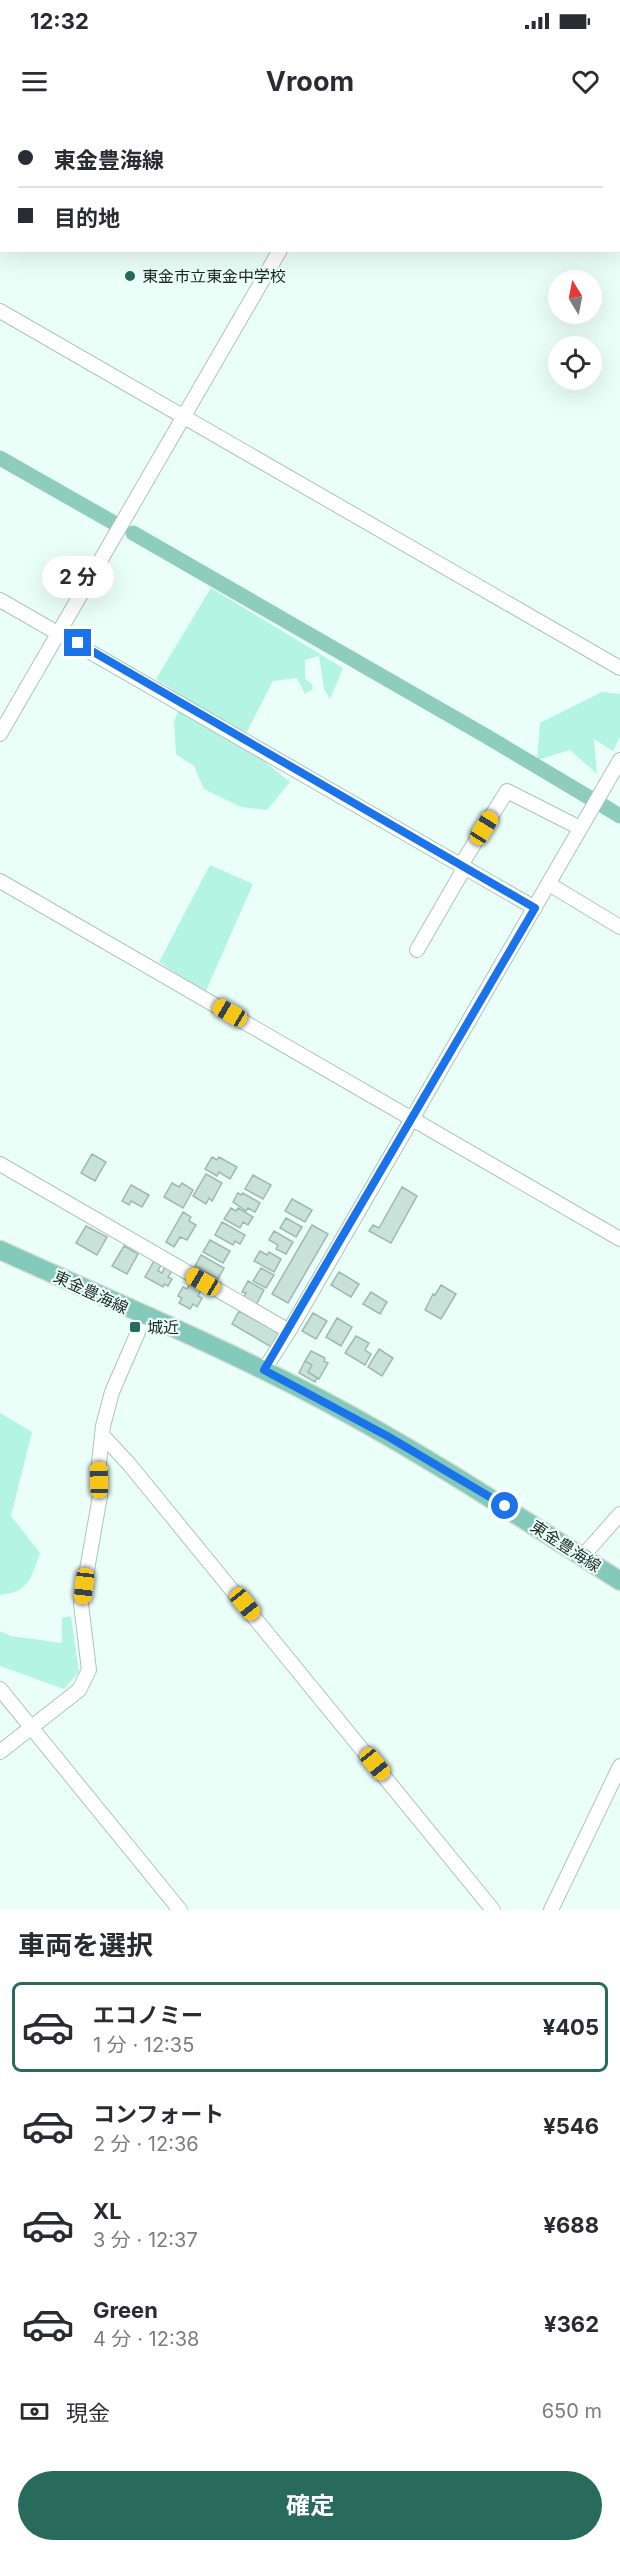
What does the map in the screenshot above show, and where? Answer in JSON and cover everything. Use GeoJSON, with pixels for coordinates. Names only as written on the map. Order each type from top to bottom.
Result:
{"type":"FeatureCollection","features":[{"type":"Feature","properties":{"kind":"main road","name":"東金豊海線"},"geometry":{"type":"LineString","coordinates":[[0,1250],[264,1370],[399,1442],[620,1581]]}},
{"type":"Feature","properties":{"kind":"street"},"geometry":{"type":"LineString","coordinates":[[0,734],[279,252]]}},
{"type":"Feature","properties":{"kind":"street"},"geometry":{"type":"LineString","coordinates":[[0,311],[620,668]]}},
{"type":"Feature","properties":{"kind":"street"},"geometry":{"type":"LineString","coordinates":[[0,600],[535,908]]}},
{"type":"Feature","properties":{"kind":"street"},"geometry":{"type":"LineString","coordinates":[[264,1370],[289,1331],[620,760]]}},
{"type":"Feature","properties":{"kind":"street"},"geometry":{"type":"LineString","coordinates":[[417,950],[507,791],[580,828]]}},
{"type":"Feature","properties":{"kind":"street"},"geometry":{"type":"LineString","coordinates":[[0,881],[620,1239]]}},
{"type":"Feature","properties":{"kind":"street"},"geometry":{"type":"LineString","coordinates":[[549,884],[620,927]]}},
{"type":"Feature","properties":{"kind":"street"},"geometry":{"type":"LineString","coordinates":[[0,1164],[289,1331]]}},
{"type":"Feature","properties":{"kind":"street"},"geometry":{"type":"LineString","coordinates":[[0,1752],[79,1690],[89,1670],[81,1604],[100,1496],[102,1435],[112,1392],[145,1316]]}},
{"type":"Feature","properties":{"kind":"street"},"geometry":{"type":"LineString","coordinates":[[102,1435],[129,1464],[331,1709],[493,1910]]}},
{"type":"Feature","properties":{"kind":"street"},"geometry":{"type":"LineString","coordinates":[[582,1557],[620,1514]]}},
{"type":"Feature","properties":{"kind":"street"},"geometry":{"type":"LineString","coordinates":[[0,1689],[180,1910]]}},
{"type":"Feature","properties":{"kind":"street"},"geometry":{"type":"LineString","coordinates":[[551,1910],[620,1766]]}},
{"type":"Feature","properties":{"kind":"green space"},"geometry":{"type":"Polygon","coordinates":[[[211,588],[343,668],[330,699],[324,689],[319,656],[305,660],[305,679],[312,684],[313,689],[305,694],[297,678],[273,681],[241,743],[290,782],[267,810],[241,807],[204,789],[194,766],[176,754],[174,721],[185,698],[156,679],[211,588]]]}},
{"type":"Feature","properties":{"kind":"green space"},"geometry":{"type":"Polygon","coordinates":[[[602,692],[620,694],[620,737],[613,751],[594,739],[597,774],[570,750],[537,760],[540,723],[602,692]]]}},
{"type":"Feature","properties":{"kind":"green space"},"geometry":{"type":"Polygon","coordinates":[[[210,865],[253,884],[205,993],[159,962],[210,865]]]}},
{"type":"Feature","properties":{"kind":"green space"},"geometry":{"type":"Polygon","coordinates":[[[0,1413],[32,1432],[11,1516],[40,1553],[28,1582],[17,1591],[0,1595],[0,1413]]]}},
{"type":"Feature","properties":{"kind":"green space"},"geometry":{"type":"Polygon","coordinates":[[[71,1616],[79,1672],[64,1689],[0,1666],[0,1631],[11,1636],[62,1643],[62,1618],[71,1616]]]}},
{"type":"Feature","properties":{"kind":"building"},"geometry":{"type":"Polygon","coordinates":[[[92,1154],[106,1162],[95,1181],[81,1173],[92,1154]]]}},
{"type":"Feature","properties":{"kind":"building"},"geometry":{"type":"Polygon","coordinates":[[[212,1157],[217,1160],[219,1157],[237,1167],[230,1179],[219,1172],[217,1176],[205,1169],[212,1157]]]}},
{"type":"Feature","properties":{"kind":"building"},"geometry":{"type":"Polygon","coordinates":[[[206,1174],[222,1183],[212,1201],[209,1198],[206,1204],[193,1196],[206,1174]]]}},
{"type":"Feature","properties":{"kind":"building"},"geometry":{"type":"Polygon","coordinates":[[[253,1175],[271,1185],[263,1199],[245,1189],[253,1175]]]}},
{"type":"Feature","properties":{"kind":"building"},"geometry":{"type":"Polygon","coordinates":[[[172,1183],[179,1187],[182,1183],[193,1190],[183,1208],[164,1197],[172,1183]]]}},
{"type":"Feature","properties":{"kind":"building"},"geometry":{"type":"Polygon","coordinates":[[[131,1185],[149,1195],[142,1207],[131,1201],[129,1205],[122,1201],[131,1185]]]}},
{"type":"Feature","properties":{"kind":"building"},"geometry":{"type":"Polygon","coordinates":[[[402,1187],[417,1196],[391,1243],[369,1231],[373,1225],[379,1228],[402,1187]]]}},
{"type":"Feature","properties":{"kind":"building"},"geometry":{"type":"Polygon","coordinates":[[[238,1193],[242,1195],[243,1193],[260,1203],[255,1212],[248,1208],[246,1211],[233,1202],[238,1193]]]}},
{"type":"Feature","properties":{"kind":"building"},"geometry":{"type":"Polygon","coordinates":[[[292,1199],[312,1210],[305,1222],[285,1211],[292,1199]]]}},
{"type":"Feature","properties":{"kind":"building"},"geometry":{"type":"Polygon","coordinates":[[[231,1208],[236,1211],[238,1208],[253,1217],[248,1225],[243,1222],[240,1228],[224,1219],[231,1208]]]}},
{"type":"Feature","properties":{"kind":"building"},"geometry":{"type":"Polygon","coordinates":[[[183,1212],[191,1217],[189,1221],[196,1225],[187,1240],[180,1237],[174,1247],[166,1242],[183,1212]]]}},
{"type":"Feature","properties":{"kind":"building"},"geometry":{"type":"Polygon","coordinates":[[[286,1218],[302,1227],[296,1237],[280,1228],[286,1218]]]}},
{"type":"Feature","properties":{"kind":"building"},"geometry":{"type":"Polygon","coordinates":[[[222,1222],[245,1235],[240,1244],[235,1241],[233,1245],[215,1235],[222,1222]]]}},
{"type":"Feature","properties":{"kind":"building"},"geometry":{"type":"Polygon","coordinates":[[[312,1225],[328,1234],[288,1303],[272,1294],[312,1225]]]}},
{"type":"Feature","properties":{"kind":"building"},"geometry":{"type":"Polygon","coordinates":[[[86,1226],[107,1237],[97,1255],[76,1243],[86,1226]]]}},
{"type":"Feature","properties":{"kind":"building"},"geometry":{"type":"Polygon","coordinates":[[[274,1231],[293,1242],[286,1254],[276,1249],[278,1245],[269,1240],[274,1231]]]}},
{"type":"Feature","properties":{"kind":"building"},"geometry":{"type":"Polygon","coordinates":[[[210,1240],[230,1251],[223,1263],[203,1252],[210,1240]]]}},
{"type":"Feature","properties":{"kind":"building"},"geometry":{"type":"Polygon","coordinates":[[[124,1246],[138,1254],[127,1274],[112,1266],[124,1246]]]}},
{"type":"Feature","properties":{"kind":"building"},"geometry":{"type":"Polygon","coordinates":[[[260,1251],[267,1255],[269,1252],[281,1259],[274,1272],[254,1261],[260,1251]]]}},
{"type":"Feature","properties":{"kind":"building"},"geometry":{"type":"Polygon","coordinates":[[[201,1255],[224,1268],[218,1279],[195,1266],[201,1255]]]}},
{"type":"Feature","properties":{"kind":"building"},"geometry":{"type":"Polygon","coordinates":[[[154,1261],[161,1265],[158,1271],[162,1273],[165,1267],[172,1271],[168,1277],[172,1279],[168,1286],[164,1284],[163,1287],[145,1277],[154,1261]]]}},
{"type":"Feature","properties":{"kind":"building"},"geometry":{"type":"Polygon","coordinates":[[[261,1268],[274,1275],[266,1288],[253,1281],[261,1268]]]}},
{"type":"Feature","properties":{"kind":"building"},"geometry":{"type":"Polygon","coordinates":[[[339,1272],[359,1284],[351,1297],[331,1285],[339,1272]]]}},
{"type":"Feature","properties":{"kind":"building"},"geometry":{"type":"Polygon","coordinates":[[[248,1281],[264,1290],[256,1305],[243,1298],[246,1293],[242,1292],[248,1281]]]}},
{"type":"Feature","properties":{"kind":"building"},"geometry":{"type":"Polygon","coordinates":[[[190,1284],[201,1290],[198,1296],[202,1298],[197,1307],[193,1304],[190,1309],[179,1303],[182,1298],[178,1296],[183,1287],[187,1289],[190,1284]]]}},
{"type":"Feature","properties":{"kind":"building"},"geometry":{"type":"Polygon","coordinates":[[[441,1285],[456,1294],[441,1319],[425,1310],[433,1294],[435,1295],[441,1285]]]}},
{"type":"Feature","properties":{"kind":"building"},"geometry":{"type":"Polygon","coordinates":[[[371,1292],[387,1302],[380,1314],[363,1304],[371,1292]]]}},
{"type":"Feature","properties":{"kind":"building"},"geometry":{"type":"Polygon","coordinates":[[[239,1311],[283,1335],[275,1349],[232,1324],[239,1311]]]}},
{"type":"Feature","properties":{"kind":"building"},"geometry":{"type":"Polygon","coordinates":[[[313,1313],[327,1321],[316,1339],[302,1331],[313,1313]]]}},
{"type":"Feature","properties":{"kind":"building"},"geometry":{"type":"Polygon","coordinates":[[[337,1318],[352,1327],[341,1346],[326,1337],[337,1318]]]}},
{"type":"Feature","properties":{"kind":"building"},"geometry":{"type":"Polygon","coordinates":[[[356,1336],[369,1343],[365,1350],[371,1354],[365,1365],[345,1353],[356,1336]]]}},
{"type":"Feature","properties":{"kind":"building"},"geometry":{"type":"Polygon","coordinates":[[[379,1349],[393,1358],[382,1376],[368,1367],[379,1349]]]}},
{"type":"Feature","properties":{"kind":"building"},"geometry":{"type":"Polygon","coordinates":[[[311,1351],[325,1358],[324,1361],[328,1363],[319,1379],[308,1372],[312,1365],[305,1361],[311,1351]]]}},
{"type":"Feature","properties":{"kind":"building"},"geometry":{"type":"Polygon","coordinates":[[[305,1361],[312,1365],[308,1372],[317,1378],[315,1382],[299,1373],[305,1361]]]}},
{"type":"Feature","properties":{"kind":"waterway"},"geometry":{"type":"LineString","coordinates":[[0,458],[114,523]]}},
{"type":"Feature","properties":{"kind":"waterway"},"geometry":{"type":"LineString","coordinates":[[133,533],[590,798]]}},
{"type":"Feature","properties":{"kind":"waterway"},"geometry":{"type":"LineString","coordinates":[[602,805],[620,816]]}},
{"type":"Feature","properties":{"kind":"place","name":"東金市立東金中学校"},"geometry":{"type":"Point","coordinates":[130,276]}},
{"type":"Feature","properties":{"kind":"place","name":"城近"},"geometry":{"type":"Point","coordinates":[135,1327]}},
{"type":"Feature","properties":{"kind":"route"},"geometry":{"type":"LineString","coordinates":[[78,643],[535,908],[289,1331],[264,1370],[389,1437],[505,1506]]}}]}
